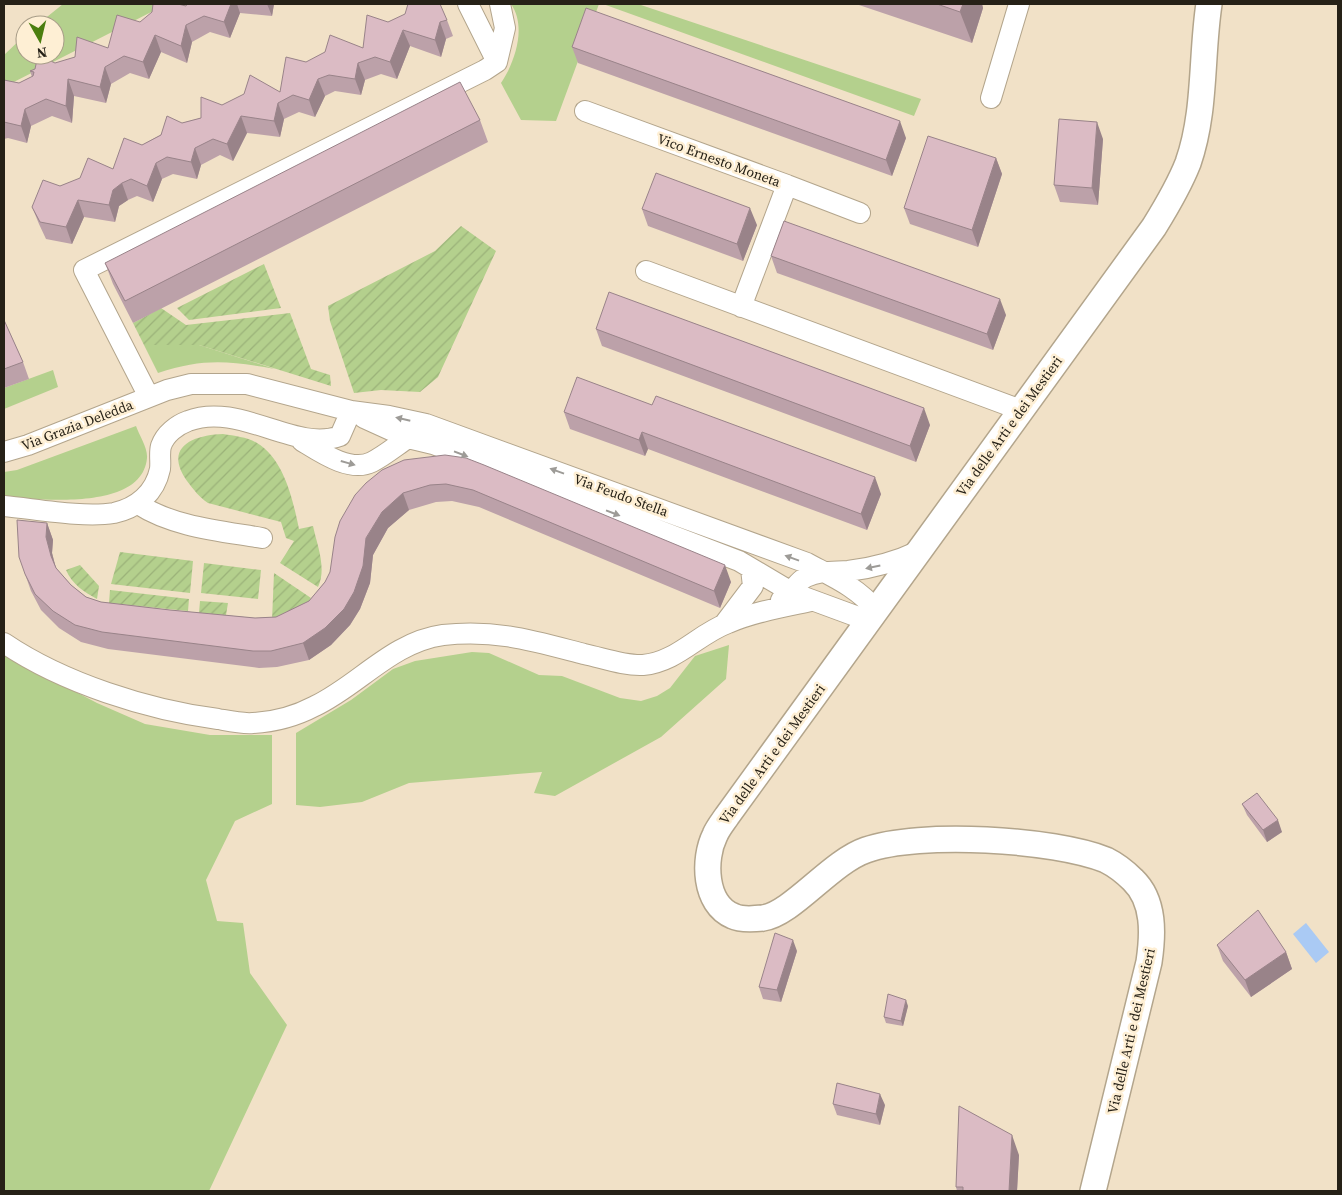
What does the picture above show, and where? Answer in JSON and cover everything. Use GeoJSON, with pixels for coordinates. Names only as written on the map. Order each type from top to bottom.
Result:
{"type":"FeatureCollection","features":[{"type":"Feature","properties":{"kind":"street"},"geometry":{"type":"LineString","coordinates":[[468,4],[497,62]]}},
{"type":"Feature","properties":{"kind":"street"},"geometry":{"type":"LineString","coordinates":[[497,62],[505,28],[500,4]]}},
{"type":"Feature","properties":{"kind":"street"},"geometry":{"type":"LineString","coordinates":[[990,98],[1019,4]]}},
{"type":"Feature","properties":{"kind":"street","name":"Via delle Arti e dei Mestieri"},"geometry":{"type":"LineString","coordinates":[[1093,1191],[1149,962],[1152,940],[1148,907],[1143,893],[1135,881],[1121,869],[1087,854],[1025,843],[998,840],[906,842],[864,850],[845,860],[780,911],[764,918],[732,916],[714,898],[708,870],[714,836],[1154,227],[1175,193],[1188,161],[1197,123],[1202,94],[1209,4]]}},
{"type":"Feature","properties":{"kind":"street"},"geometry":{"type":"LineString","coordinates":[[150,397],[84,270],[497,62]]}},
{"type":"Feature","properties":{"kind":"street","name":"Vico Ernesto Moneta"},"geometry":{"type":"LineString","coordinates":[[585,111],[787,185],[742,307]]}},
{"type":"Feature","properties":{"kind":"street"},"geometry":{"type":"LineString","coordinates":[[787,185],[860,213]]}},
{"type":"Feature","properties":{"kind":"street"},"geometry":{"type":"LineString","coordinates":[[646,271],[1021,410]]}},
{"type":"Feature","properties":{"kind":"street","name":"Via Feudo Stella"},"geometry":{"type":"LineString","coordinates":[[150,397],[191,384],[247,384],[351,411],[389,416],[426,424],[807,563],[864,595],[872,615]]}},
{"type":"Feature","properties":{"kind":"street","name":"Via Grazia Deledda"},"geometry":{"type":"LineString","coordinates":[[4,452],[28,445],[150,397]]}},
{"type":"Feature","properties":{"kind":"street"},"geometry":{"type":"LineString","coordinates":[[4,506],[98,514],[115,513],[138,504],[154,487],[160,469],[161,446],[171,431],[189,420],[214,417],[239,418],[290,434],[327,441],[340,436],[351,411]]}},
{"type":"Feature","properties":{"kind":"street","name":"Via Feudo Stella"},"geometry":{"type":"LineString","coordinates":[[351,411],[408,438],[433,444],[739,561],[793,593],[821,604],[872,615]]}},
{"type":"Feature","properties":{"kind":"street"},"geometry":{"type":"LineString","coordinates":[[290,434],[331,458],[357,466],[371,463],[408,438]]}},
{"type":"Feature","properties":{"kind":"street"},"geometry":{"type":"LineString","coordinates":[[138,504],[148,511],[194,526],[262,538]]}},
{"type":"Feature","properties":{"kind":"street"},"geometry":{"type":"LineString","coordinates":[[760,612],[793,593],[796,584],[806,577],[873,567],[901,560],[919,551]]}},
{"type":"Feature","properties":{"kind":"street"},"geometry":{"type":"LineString","coordinates":[[725,623],[753,586],[751,569]]}},
{"type":"Feature","properties":{"kind":"street"},"geometry":{"type":"LineString","coordinates":[[4,643],[20,654],[88,685],[148,707],[251,723],[282,719],[316,706],[375,664],[407,647],[440,636],[470,633],[517,636],[615,661],[642,665],[663,662],[725,623],[760,612],[821,604],[836,600],[839,592],[829,574]]}},
{"type":"Feature","properties":{"kind":"green space"},"geometry":{"type":"Polygon","coordinates":[[[63,4],[167,4],[65,56],[65,15],[49,15],[63,4]]]}},
{"type":"Feature","properties":{"kind":"green space"},"geometry":{"type":"Polygon","coordinates":[[[511,4],[599,4],[556,121],[521,120],[501,83],[515,55],[519,34],[516,13],[511,4]]]}},
{"type":"Feature","properties":{"kind":"green space"},"geometry":{"type":"Polygon","coordinates":[[[603,4],[638,4],[921,99],[914,116],[603,4]]]}},
{"type":"Feature","properties":{"kind":"green space"},"geometry":{"type":"Polygon","coordinates":[[[15,45],[15,65],[47,65],[4,87],[4,55],[15,45]]]}},
{"type":"Feature","properties":{"kind":"green space"},"geometry":{"type":"Polygon","coordinates":[[[461,226],[496,251],[438,377],[420,392],[381,390],[354,393],[330,321],[328,306],[435,251],[461,226]]]}},
{"type":"Feature","properties":{"kind":"green space"},"geometry":{"type":"Polygon","coordinates":[[[264,264],[281,308],[189,320],[177,308],[264,264]]]}},
{"type":"Feature","properties":{"kind":"green space"},"geometry":{"type":"Polygon","coordinates":[[[161,308],[186,325],[290,313],[311,369],[330,375],[331,386],[199,345],[144,345],[133,323],[161,308]]]}},
{"type":"Feature","properties":{"kind":"green space"},"geometry":{"type":"Polygon","coordinates":[[[144,345],[199,345],[275,369],[216,362],[189,365],[158,373],[144,345]]]}},
{"type":"Feature","properties":{"kind":"green space"},"geometry":{"type":"Polygon","coordinates":[[[53,370],[58,387],[4,409],[4,388],[53,370]]]}},
{"type":"Feature","properties":{"kind":"green space"},"geometry":{"type":"Polygon","coordinates":[[[136,426],[145,446],[147,458],[141,475],[127,487],[109,495],[63,500],[4,497],[4,472],[17,470],[136,426]]]}},
{"type":"Feature","properties":{"kind":"green space"},"geometry":{"type":"Polygon","coordinates":[[[223,434],[241,437],[257,443],[274,459],[281,470],[294,506],[299,529],[313,526],[322,572],[318,587],[280,563],[294,541],[286,538],[281,522],[208,503],[199,496],[187,481],[180,469],[178,459],[180,451],[192,440],[223,434]]]}},
{"type":"Feature","properties":{"kind":"green space"},"geometry":{"type":"Polygon","coordinates":[[[120,552],[193,561],[190,593],[111,584],[120,552]]]}},
{"type":"Feature","properties":{"kind":"green space"},"geometry":{"type":"Polygon","coordinates":[[[204,563],[261,570],[258,599],[201,593],[204,563]]]}},
{"type":"Feature","properties":{"kind":"green space"},"geometry":{"type":"Polygon","coordinates":[[[80,565],[99,586],[97,599],[79,587],[66,570],[80,565]]]}},
{"type":"Feature","properties":{"kind":"green space"},"geometry":{"type":"Polygon","coordinates":[[[274,573],[311,598],[306,606],[272,620],[274,573]]]}},
{"type":"Feature","properties":{"kind":"green space"},"geometry":{"type":"Polygon","coordinates":[[[110,590],[189,599],[188,611],[109,603],[110,590]]]}},
{"type":"Feature","properties":{"kind":"green space"},"geometry":{"type":"Polygon","coordinates":[[[200,601],[228,603],[226,615],[199,613],[200,601]]]}},
{"type":"Feature","properties":{"kind":"green space"},"geometry":{"type":"Polygon","coordinates":[[[729,645],[726,679],[661,737],[555,796],[534,793],[542,772],[409,783],[362,802],[320,807],[296,805],[296,733],[351,700],[393,669],[415,661],[472,652],[489,653],[539,675],[562,676],[620,698],[641,701],[657,696],[670,688],[695,656],[729,645]]]}},
{"type":"Feature","properties":{"kind":"green space"},"geometry":{"type":"Polygon","coordinates":[[[4,654],[97,703],[145,724],[210,735],[272,735],[272,804],[235,821],[206,880],[217,921],[243,923],[250,973],[287,1025],[209,1191],[4,1191],[4,654]]]}},
{"type":"Feature","properties":{"kind":"water"},"geometry":{"type":"Polygon","coordinates":[[[1306,923],[1329,952],[1316,963],[1293,934],[1306,923]]]}},
{"type":"Feature","properties":{"kind":"building"},"geometry":{"type":"Polygon","coordinates":[[[153,4],[178,4],[186,6],[187,4],[231,4],[224,22],[204,16],[186,25],[181,46],[155,35],[143,62],[124,56],[105,67],[100,87],[68,79],[66,106],[46,99],[25,109],[21,126],[4,122],[4,80],[19,83],[33,76],[34,72],[30,71],[35,69],[36,65],[65,65],[65,60],[75,57],[77,37],[108,48],[117,15],[140,22],[152,12],[153,4]]]}},
{"type":"Feature","properties":{"kind":"building"},"geometry":{"type":"Polygon","coordinates":[[[408,4],[440,4],[447,20],[440,22],[435,40],[403,30],[390,62],[375,57],[358,63],[355,79],[329,75],[318,79],[309,100],[293,95],[278,103],[274,121],[241,116],[227,144],[213,139],[195,148],[191,162],[167,157],[156,163],[147,186],[131,179],[122,183],[113,190],[109,205],[78,200],[66,227],[40,222],[32,207],[43,180],[60,186],[80,178],[88,158],[113,169],[124,138],[142,145],[161,135],[167,116],[182,123],[201,118],[201,97],[222,105],[244,94],[250,75],[280,92],[286,57],[306,62],[325,52],[330,35],[363,48],[367,15],[388,22],[405,14],[408,4]]]}},
{"type":"Feature","properties":{"kind":"building"},"geometry":{"type":"Polygon","coordinates":[[[937,4],[963,4],[960,12],[937,4]]]}},
{"type":"Feature","properties":{"kind":"building"},"geometry":{"type":"Polygon","coordinates":[[[586,8],[900,121],[886,160],[572,47],[586,8]]]}},
{"type":"Feature","properties":{"kind":"building"},"geometry":{"type":"Polygon","coordinates":[[[460,82],[480,120],[125,301],[105,263],[460,82]]]}},
{"type":"Feature","properties":{"kind":"building"},"geometry":{"type":"Polygon","coordinates":[[[1059,119],[1097,122],[1092,188],[1054,185],[1059,119]]]}},
{"type":"Feature","properties":{"kind":"building"},"geometry":{"type":"Polygon","coordinates":[[[928,136],[996,158],[972,230],[904,208],[928,136]]]}},
{"type":"Feature","properties":{"kind":"building"},"geometry":{"type":"Polygon","coordinates":[[[656,173],[750,208],[737,244],[642,209],[656,173]]]}},
{"type":"Feature","properties":{"kind":"building"},"geometry":{"type":"Polygon","coordinates":[[[784,221],[1000,299],[987,334],[771,256],[784,221]]]}},
{"type":"Feature","properties":{"kind":"building"},"geometry":{"type":"Polygon","coordinates":[[[609,292],[924,408],[910,446],[596,329],[609,292]]]}},
{"type":"Feature","properties":{"kind":"building"},"geometry":{"type":"Polygon","coordinates":[[[4,320],[23,362],[4,369],[4,320]]]}},
{"type":"Feature","properties":{"kind":"building"},"geometry":{"type":"Polygon","coordinates":[[[577,377],[652,405],[656,396],[875,477],[861,514],[642,432],[639,440],[564,412],[577,377]]]}},
{"type":"Feature","properties":{"kind":"building"},"geometry":{"type":"Polygon","coordinates":[[[445,455],[466,458],[484,465],[725,565],[714,591],[473,490],[446,484],[430,485],[403,493],[382,512],[366,538],[363,566],[354,592],[344,609],[325,628],[303,643],[271,651],[253,651],[102,632],[75,625],[53,611],[35,594],[19,557],[17,520],[47,523],[46,537],[56,568],[71,585],[86,597],[101,602],[170,610],[255,618],[276,617],[309,601],[325,582],[330,572],[335,537],[340,521],[355,495],[366,483],[382,470],[404,460],[445,455]]]}},
{"type":"Feature","properties":{"kind":"building"},"geometry":{"type":"Polygon","coordinates":[[[1257,793],[1278,820],[1263,830],[1242,804],[1257,793]]]}},
{"type":"Feature","properties":{"kind":"building"},"geometry":{"type":"Polygon","coordinates":[[[1258,910],[1286,952],[1245,980],[1217,945],[1258,910]]]}},
{"type":"Feature","properties":{"kind":"building"},"geometry":{"type":"Polygon","coordinates":[[[775,933],[793,940],[777,990],[759,987],[775,933]]]}},
{"type":"Feature","properties":{"kind":"building"},"geometry":{"type":"Polygon","coordinates":[[[888,994],[906,1000],[901,1021],[884,1017],[888,994]]]}},
{"type":"Feature","properties":{"kind":"building"},"geometry":{"type":"Polygon","coordinates":[[[837,1083],[880,1094],[876,1114],[833,1104],[837,1083]]]}},
{"type":"Feature","properties":{"kind":"building"},"geometry":{"type":"Polygon","coordinates":[[[959,1106],[1012,1135],[1009,1191],[963,1191],[963,1187],[956,1187],[959,1106]]]}}]}
